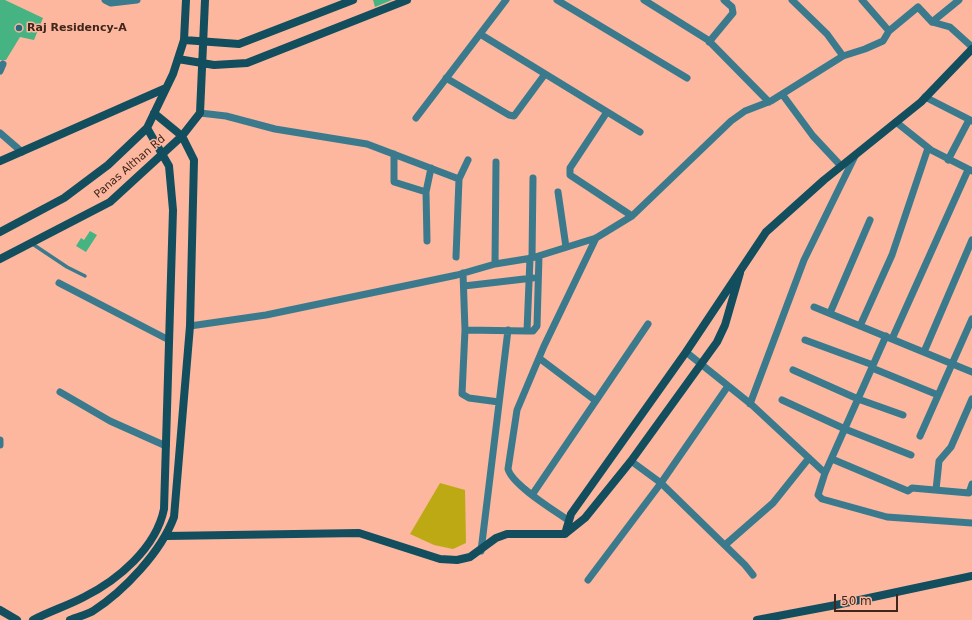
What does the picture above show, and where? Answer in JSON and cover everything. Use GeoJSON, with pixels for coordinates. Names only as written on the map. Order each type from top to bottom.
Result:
{"type":"FeatureCollection","features":[{"type":"Feature","properties":{"kind":"street"},"geometry":{"type":"LineString","coordinates":[[104,0],[110,3],[137,0]]}},
{"type":"Feature","properties":{"kind":"street","name":"Panas Althan Rd"},"geometry":{"type":"LineString","coordinates":[[0,232],[64,198],[108,165],[147,128],[166,88],[184,40],[186,0]]}},
{"type":"Feature","properties":{"kind":"street"},"geometry":{"type":"LineString","coordinates":[[205,0],[204,63],[200,113],[226,116],[275,129],[367,144],[460,179]]}},
{"type":"Feature","properties":{"kind":"street"},"geometry":{"type":"LineString","coordinates":[[184,40],[239,44],[353,0]]}},
{"type":"Feature","properties":{"kind":"street"},"geometry":{"type":"LineString","coordinates":[[178,58],[214,65],[247,62],[407,0]]}},
{"type":"Feature","properties":{"kind":"street"},"geometry":{"type":"LineString","coordinates":[[416,118],[506,0]]}},
{"type":"Feature","properties":{"kind":"street"},"geometry":{"type":"LineString","coordinates":[[557,0],[687,78]]}},
{"type":"Feature","properties":{"kind":"street"},"geometry":{"type":"LineString","coordinates":[[644,0],[709,42],[769,102]]}},
{"type":"Feature","properties":{"kind":"street"},"geometry":{"type":"LineString","coordinates":[[709,42],[733,13],[732,7],[724,0]]}},
{"type":"Feature","properties":{"kind":"street"},"geometry":{"type":"LineString","coordinates":[[792,0],[827,34],[843,56]]}},
{"type":"Feature","properties":{"kind":"street"},"geometry":{"type":"LineString","coordinates":[[862,0],[889,31]]}},
{"type":"Feature","properties":{"kind":"street"},"geometry":{"type":"LineString","coordinates":[[932,22],[958,0]]}},
{"type":"Feature","properties":{"kind":"street"},"geometry":{"type":"LineString","coordinates":[[190,326],[266,315],[463,274],[495,264],[534,257],[596,238],[632,216],[731,121],[745,111],[769,102],[843,56],[883,41],[889,31],[918,7],[932,22],[950,28],[972,48],[925,97],[841,166],[766,232],[686,352],[568,520],[565,534]]}},
{"type":"Feature","properties":{"kind":"street"},"geometry":{"type":"LineString","coordinates":[[480,34],[640,132]]}},
{"type":"Feature","properties":{"kind":"street"},"geometry":{"type":"LineString","coordinates":[[446,78],[509,115],[514,116],[545,74]]}},
{"type":"Feature","properties":{"kind":"street"},"geometry":{"type":"LineString","coordinates":[[0,161],[166,88]]}},
{"type":"Feature","properties":{"kind":"street"},"geometry":{"type":"LineString","coordinates":[[782,94],[807,128],[841,166]]}},
{"type":"Feature","properties":{"kind":"street"},"geometry":{"type":"LineString","coordinates":[[925,97],[971,120],[948,160]]}},
{"type":"Feature","properties":{"kind":"street"},"geometry":{"type":"LineString","coordinates":[[607,112],[569,171],[573,178],[632,216]]}},
{"type":"Feature","properties":{"kind":"street"},"geometry":{"type":"LineString","coordinates":[[70,620],[92,612],[142,567],[166,536],[174,518],[190,326],[194,160],[182,136],[154,113]]}},
{"type":"Feature","properties":{"kind":"street","name":"Panas Althan Rd"},"geometry":{"type":"LineString","coordinates":[[0,259],[102,207],[182,136],[200,113]]}},
{"type":"Feature","properties":{"kind":"street"},"geometry":{"type":"LineString","coordinates":[[896,122],[928,148],[970,171],[889,338],[873,366],[817,492],[822,499],[887,517],[972,523]]}},
{"type":"Feature","properties":{"kind":"street"},"geometry":{"type":"LineString","coordinates":[[33,620],[89,594],[112,578],[141,553],[156,533],[162,521],[164,509],[173,210],[169,166],[163,153],[147,128]]}},
{"type":"Feature","properties":{"kind":"street"},"geometry":{"type":"LineString","coordinates":[[0,133],[22,152]]}},
{"type":"Feature","properties":{"kind":"street"},"geometry":{"type":"LineString","coordinates":[[860,326],[892,255],[928,148]]}},
{"type":"Feature","properties":{"kind":"street"},"geometry":{"type":"LineString","coordinates":[[394,154],[394,182],[426,192]]}},
{"type":"Feature","properties":{"kind":"street"},"geometry":{"type":"LineString","coordinates":[[750,404],[804,260],[856,154]]}},
{"type":"Feature","properties":{"kind":"street"},"geometry":{"type":"LineString","coordinates":[[456,257],[460,179],[468,160]]}},
{"type":"Feature","properties":{"kind":"street"},"geometry":{"type":"LineString","coordinates":[[495,264],[496,162]]}},
{"type":"Feature","properties":{"kind":"street"},"geometry":{"type":"LineString","coordinates":[[427,241],[426,192],[431,168]]}},
{"type":"Feature","properties":{"kind":"street"},"geometry":{"type":"LineString","coordinates":[[465,330],[533,331],[537,326],[538,278],[534,257],[533,178]]}},
{"type":"Feature","properties":{"kind":"street"},"geometry":{"type":"LineString","coordinates":[[558,192],[566,248]]}},
{"type":"Feature","properties":{"kind":"street"},"geometry":{"type":"LineString","coordinates":[[830,313],[870,220]]}},
{"type":"Feature","properties":{"kind":"street"},"geometry":{"type":"LineString","coordinates":[[568,520],[532,495],[512,477],[508,470],[517,410],[539,358],[596,238]]}},
{"type":"Feature","properties":{"kind":"street"},"geometry":{"type":"LineString","coordinates":[[924,352],[972,240]]}},
{"type":"Feature","properties":{"kind":"street"},"geometry":{"type":"LineString","coordinates":[[527,331],[529,279],[534,257]]}},
{"type":"Feature","properties":{"kind":"street"},"geometry":{"type":"LineString","coordinates":[[166,536],[352,532],[366,534],[448,560],[470,558],[496,538],[507,534],[520,532],[555,535],[565,534],[585,518],[631,461],[701,364],[721,334],[740,272]]}},
{"type":"Feature","properties":{"kind":"street"},"geometry":{"type":"LineString","coordinates":[[463,274],[465,330],[462,394],[469,398],[499,402]]}},
{"type":"Feature","properties":{"kind":"street"},"geometry":{"type":"LineString","coordinates":[[464,286],[538,278]]}},
{"type":"Feature","properties":{"kind":"street"},"geometry":{"type":"LineString","coordinates":[[59,283],[169,340]]}},
{"type":"Feature","properties":{"kind":"street"},"geometry":{"type":"LineString","coordinates":[[814,307],[972,372]]}},
{"type":"Feature","properties":{"kind":"street"},"geometry":{"type":"LineString","coordinates":[[920,436],[972,319]]}},
{"type":"Feature","properties":{"kind":"street"},"geometry":{"type":"LineString","coordinates":[[532,495],[648,324]]}},
{"type":"Feature","properties":{"kind":"street"},"geometry":{"type":"LineString","coordinates":[[480,551],[508,330]]}},
{"type":"Feature","properties":{"kind":"street"},"geometry":{"type":"LineString","coordinates":[[804,340],[873,366],[938,395]]}},
{"type":"Feature","properties":{"kind":"street"},"geometry":{"type":"LineString","coordinates":[[686,352],[750,404],[825,473]]}},
{"type":"Feature","properties":{"kind":"street"},"geometry":{"type":"LineString","coordinates":[[539,358],[596,401]]}},
{"type":"Feature","properties":{"kind":"street"},"geometry":{"type":"LineString","coordinates":[[793,370],[858,399],[902,415]]}},
{"type":"Feature","properties":{"kind":"street"},"geometry":{"type":"LineString","coordinates":[[588,580],[661,483],[728,386]]}},
{"type":"Feature","properties":{"kind":"street"},"geometry":{"type":"LineString","coordinates":[[60,392],[110,421],[166,446]]}},
{"type":"Feature","properties":{"kind":"street"},"geometry":{"type":"LineString","coordinates":[[936,490],[939,461],[951,447],[972,399]]}},
{"type":"Feature","properties":{"kind":"street"},"geometry":{"type":"LineString","coordinates":[[782,400],[845,429],[911,455]]}},
{"type":"Feature","properties":{"kind":"street"},"geometry":{"type":"LineString","coordinates":[[0,440],[0,445]]}},
{"type":"Feature","properties":{"kind":"street"},"geometry":{"type":"LineString","coordinates":[[725,545],[774,503],[809,458]]}},
{"type":"Feature","properties":{"kind":"street"},"geometry":{"type":"LineString","coordinates":[[832,459],[908,491],[912,488],[969,493],[972,484]]}},
{"type":"Feature","properties":{"kind":"street"},"geometry":{"type":"LineString","coordinates":[[631,461],[661,483],[745,564],[753,575]]}},
{"type":"Feature","properties":{"kind":"street"},"geometry":{"type":"LineString","coordinates":[[757,620],[972,576]]}},
{"type":"Feature","properties":{"kind":"street"},"geometry":{"type":"LineString","coordinates":[[0,610],[17,620]]}},
{"type":"Feature","properties":{"kind":"lane"},"geometry":{"type":"LineString","coordinates":[[31,243],[67,267],[85,276]]}},
{"type":"Feature","properties":{"kind":"shaded area"},"geometry":{"type":"Polygon","coordinates":[[[440,483],[465,490],[466,543],[453,549],[434,545],[410,534],[440,483]]]}},
{"type":"Feature","properties":{"kind":"building","name":"Raj Residency-A"},"geometry":{"type":"Polygon","coordinates":[[[0,0],[5,0],[43,18],[34,40],[20,37],[6,60],[0,60],[0,0]]]}},
{"type":"Feature","properties":{"kind":"building"},"geometry":{"type":"Polygon","coordinates":[[[373,0],[392,0],[375,7],[373,0]]]}},
{"type":"Feature","properties":{"kind":"building"},"geometry":{"type":"Polygon","coordinates":[[[90,231],[97,235],[86,252],[76,246],[81,238],[84,240],[90,231]]]}},
{"type":"Feature","properties":{"kind":"place","name":"Raj Residency-A"},"geometry":{"type":"Point","coordinates":[19,28]}}]}
